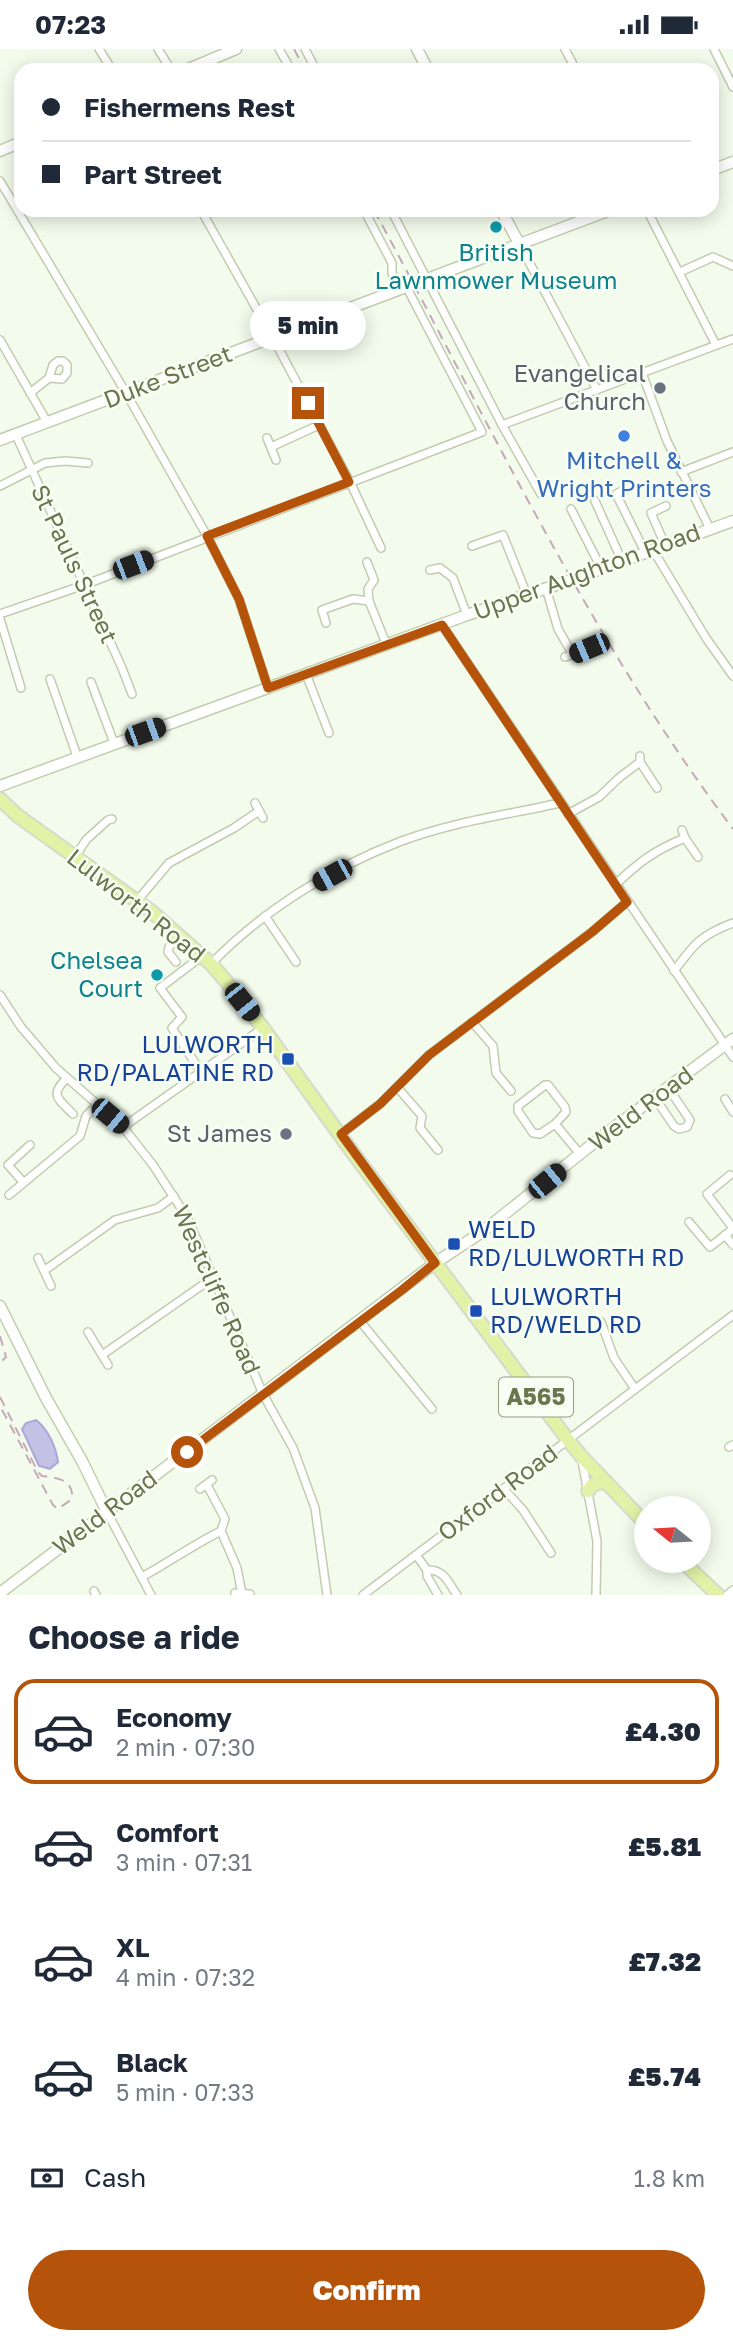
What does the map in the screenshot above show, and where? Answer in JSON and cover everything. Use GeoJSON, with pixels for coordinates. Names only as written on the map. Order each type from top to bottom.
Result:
{"type":"FeatureCollection","features":[{"type":"Feature","properties":{"kind":"highway","name":"Lulworth Road"},"geometry":{"type":"LineString","coordinates":[[0,799],[18,816],[137,901],[206,960],[263,1028],[435,1263]]}},
{"type":"Feature","properties":{"kind":"highway","name":"A565"},"geometry":{"type":"LineString","coordinates":[[435,1263],[568,1440],[634,1511]]}},
{"type":"Feature","properties":{"kind":"highway"},"geometry":{"type":"LineString","coordinates":[[588,1491],[592,1485],[605,1481]]}},
{"type":"Feature","properties":{"kind":"highway"},"geometry":{"type":"LineString","coordinates":[[695,1573],[718,1595]]}},
{"type":"Feature","properties":{"kind":"street"},"geometry":{"type":"LineString","coordinates":[[199,63],[220,52],[236,49]]}},
{"type":"Feature","properties":{"kind":"street"},"geometry":{"type":"LineString","coordinates":[[714,49],[733,87]]}},
{"type":"Feature","properties":{"kind":"street"},"geometry":{"type":"LineString","coordinates":[[0,181],[14,198]]}},
{"type":"Feature","properties":{"kind":"street"},"geometry":{"type":"LineString","coordinates":[[26,217],[207,536],[239,599],[268,688]]}},
{"type":"Feature","properties":{"kind":"street"},"geometry":{"type":"LineString","coordinates":[[204,217],[273,338],[381,548]]}},
{"type":"Feature","properties":{"kind":"street"},"geometry":{"type":"LineString","coordinates":[[20,688],[0,617],[482,432],[392,273],[392,263],[368,217]]}},
{"type":"Feature","properties":{"kind":"street"},"geometry":{"type":"LineString","coordinates":[[395,217],[502,425],[541,494]]}},
{"type":"Feature","properties":{"kind":"street"},"geometry":{"type":"LineString","coordinates":[[505,217],[597,390]]}},
{"type":"Feature","properties":{"kind":"street","name":"Duke Street"},"geometry":{"type":"LineString","coordinates":[[0,440],[592,217]]}},
{"type":"Feature","properties":{"kind":"street"},"geometry":{"type":"LineString","coordinates":[[651,217],[716,345]]}},
{"type":"Feature","properties":{"kind":"street"},"geometry":{"type":"LineString","coordinates":[[680,272],[713,257],[733,266]]}},
{"type":"Feature","properties":{"kind":"street"},"geometry":{"type":"LineString","coordinates":[[502,425],[733,339]]}},
{"type":"Feature","properties":{"kind":"street"},"geometry":{"type":"LineString","coordinates":[[0,340],[47,422]]}},
{"type":"Feature","properties":{"kind":"street"},"geometry":{"type":"LineString","coordinates":[[642,373],[667,442],[710,529]]}},
{"type":"Feature","properties":{"kind":"street"},"geometry":{"type":"LineString","coordinates":[[30,393],[50,378]]}},
{"type":"Feature","properties":{"kind":"street"},"geometry":{"type":"LineString","coordinates":[[271,447],[319,425]]}},
{"type":"Feature","properties":{"kind":"street","name":"St Pauls Street"},"geometry":{"type":"LineString","coordinates":[[16,435],[132,694]]}},
{"type":"Feature","properties":{"kind":"street"},"geometry":{"type":"LineString","coordinates":[[267,438],[276,460]]}},
{"type":"Feature","properties":{"kind":"street"},"geometry":{"type":"LineString","coordinates":[[681,472],[733,452]]}},
{"type":"Feature","properties":{"kind":"street"},"geometry":{"type":"LineString","coordinates":[[0,486],[45,463],[88,463]]}},
{"type":"Feature","properties":{"kind":"street"},"geometry":{"type":"LineString","coordinates":[[628,488],[616,494],[649,551],[733,676]]}},
{"type":"Feature","properties":{"kind":"street"},"geometry":{"type":"LineString","coordinates":[[594,501],[622,561]]}},
{"type":"Feature","properties":{"kind":"street"},"geometry":{"type":"LineString","coordinates":[[666,506],[652,513],[666,545]]}},
{"type":"Feature","properties":{"kind":"street"},"geometry":{"type":"LineString","coordinates":[[571,509],[601,568]]}},
{"type":"Feature","properties":{"kind":"street","name":"Upper Aughton Road"},"geometry":{"type":"LineString","coordinates":[[0,786],[76,756],[733,521]]}},
{"type":"Feature","properties":{"kind":"street"},"geometry":{"type":"LineString","coordinates":[[472,546],[503,535],[527,595]]}},
{"type":"Feature","properties":{"kind":"street"},"geometry":{"type":"LineString","coordinates":[[367,562],[374,580],[368,589],[369,601],[387,646]]}},
{"type":"Feature","properties":{"kind":"street"},"geometry":{"type":"LineString","coordinates":[[430,571],[440,568],[453,577],[467,615]]}},
{"type":"Feature","properties":{"kind":"street"},"geometry":{"type":"LineString","coordinates":[[546,588],[569,656],[589,648]]}},
{"type":"Feature","properties":{"kind":"street"},"geometry":{"type":"LineString","coordinates":[[326,623],[322,610],[353,599],[369,601]]}},
{"type":"Feature","properties":{"kind":"street"},"geometry":{"type":"LineString","coordinates":[[442,625],[674,971],[729,1042],[733,1057]]}},
{"type":"Feature","properties":{"kind":"street"},"geometry":{"type":"LineString","coordinates":[[306,674],[329,733]]}},
{"type":"Feature","properties":{"kind":"street"},"geometry":{"type":"LineString","coordinates":[[50,679],[76,756]]}},
{"type":"Feature","properties":{"kind":"street"},"geometry":{"type":"LineString","coordinates":[[91,682],[114,743]]}},
{"type":"Feature","properties":{"kind":"street"},"geometry":{"type":"LineString","coordinates":[[568,814],[599,797],[640,759],[657,787]]}},
{"type":"Feature","properties":{"kind":"street"},"geometry":{"type":"LineString","coordinates":[[137,901],[169,863],[261,815],[256,803]]}},
{"type":"Feature","properties":{"kind":"street"},"geometry":{"type":"LineString","coordinates":[[201,1072],[172,1028],[183,1017],[160,988],[206,960],[297,894],[398,842],[469,822],[560,803]]}},
{"type":"Feature","properties":{"kind":"street"},"geometry":{"type":"LineString","coordinates":[[75,857],[86,840],[107,820],[112,819]]}},
{"type":"Feature","properties":{"kind":"street"},"geometry":{"type":"LineString","coordinates":[[616,884],[636,865],[683,834],[698,856]]}},
{"type":"Feature","properties":{"kind":"street"},"geometry":{"type":"LineString","coordinates":[[341,1134],[380,1104],[429,1055],[592,932],[627,902]]}},
{"type":"Feature","properties":{"kind":"street"},"geometry":{"type":"LineString","coordinates":[[265,916],[296,962]]}},
{"type":"Feature","properties":{"kind":"street"},"geometry":{"type":"LineString","coordinates":[[674,971],[707,933],[733,923]]}},
{"type":"Feature","properties":{"kind":"street"},"geometry":{"type":"LineString","coordinates":[[176,962],[167,952],[179,937]]}},
{"type":"Feature","properties":{"kind":"street","name":"Westcliffe Road"},"geometry":{"type":"LineString","coordinates":[[0,995],[21,1027],[67,1078],[123,1127],[153,1165],[188,1219],[263,1394],[293,1448],[315,1508],[327,1595]]}},
{"type":"Feature","properties":{"kind":"street"},"geometry":{"type":"LineString","coordinates":[[472,1023],[493,1047],[496,1073],[511,1091]]}},
{"type":"Feature","properties":{"kind":"street"},"geometry":{"type":"LineString","coordinates":[[123,1127],[263,1028]]}},
{"type":"Feature","properties":{"kind":"street","name":"Weld Road"},"geometry":{"type":"LineString","coordinates":[[0,1594],[20,1576],[435,1263],[482,1232],[729,1042]]}},
{"type":"Feature","properties":{"kind":"street"},"geometry":{"type":"LineString","coordinates":[[67,1078],[56,1092],[57,1098],[73,1114]]}},
{"type":"Feature","properties":{"kind":"street"},"geometry":{"type":"LineString","coordinates":[[545,1084],[552,1089],[566,1112],[555,1124],[540,1134],[533,1133],[518,1111],[518,1106],[545,1084]]}},
{"type":"Feature","properties":{"kind":"street"},"geometry":{"type":"LineString","coordinates":[[397,1087],[422,1116],[420,1128],[438,1150]]}},
{"type":"Feature","properties":{"kind":"street"},"geometry":{"type":"LineString","coordinates":[[655,1098],[674,1126],[679,1129],[687,1127],[690,1120],[669,1089]]}},
{"type":"Feature","properties":{"kind":"street"},"geometry":{"type":"LineString","coordinates":[[724,1099],[733,1112]]}},
{"type":"Feature","properties":{"kind":"street"},"geometry":{"type":"LineString","coordinates":[[9,1195],[80,1136],[86,1116],[97,1105]]}},
{"type":"Feature","properties":{"kind":"street"},"geometry":{"type":"LineString","coordinates":[[555,1124],[580,1154]]}},
{"type":"Feature","properties":{"kind":"street"},"geometry":{"type":"LineString","coordinates":[[23,1182],[8,1165],[30,1145]]}},
{"type":"Feature","properties":{"kind":"street"},"geometry":{"type":"LineString","coordinates":[[689,1222],[710,1248],[733,1228],[707,1193],[730,1175]]}},
{"type":"Feature","properties":{"kind":"street"},"geometry":{"type":"LineString","coordinates":[[45,1270],[115,1220],[158,1208],[174,1196]]}},
{"type":"Feature","properties":{"kind":"street"},"geometry":{"type":"LineString","coordinates":[[725,1235],[733,1245]]}},
{"type":"Feature","properties":{"kind":"street"},"geometry":{"type":"LineString","coordinates":[[38,1258],[51,1286]]}},
{"type":"Feature","properties":{"kind":"street"},"geometry":{"type":"LineString","coordinates":[[102,1355],[214,1277]]}},
{"type":"Feature","properties":{"kind":"street"},"geometry":{"type":"LineString","coordinates":[[0,1306],[151,1595]]}},
{"type":"Feature","properties":{"kind":"street","name":"Oxford Road"},"geometry":{"type":"LineString","coordinates":[[363,1595],[733,1315]]}},
{"type":"Feature","properties":{"kind":"street"},"geometry":{"type":"LineString","coordinates":[[360,1321],[432,1409]]}},
{"type":"Feature","properties":{"kind":"street"},"geometry":{"type":"LineString","coordinates":[[601,1322],[614,1358],[635,1389]]}},
{"type":"Feature","properties":{"kind":"street"},"geometry":{"type":"LineString","coordinates":[[88,1332],[108,1366]]}},
{"type":"Feature","properties":{"kind":"street"},"geometry":{"type":"LineString","coordinates":[[582,1457],[597,1541],[596,1595]]}},
{"type":"Feature","properties":{"kind":"street"},"geometry":{"type":"LineString","coordinates":[[207,1485],[225,1519],[221,1531],[237,1568],[243,1594]]}},
{"type":"Feature","properties":{"kind":"street"},"geometry":{"type":"LineString","coordinates":[[504,1489],[523,1510],[551,1553]]}},
{"type":"Feature","properties":{"kind":"street"},"geometry":{"type":"LineString","coordinates":[[142,1577],[192,1545],[221,1531]]}},
{"type":"Feature","properties":{"kind":"street"},"geometry":{"type":"LineString","coordinates":[[416,1555],[427,1570],[427,1576],[438,1595]]}},
{"type":"Feature","properties":{"kind":"street"},"geometry":{"type":"LineString","coordinates":[[427,1570],[441,1572],[457,1595]]}},
{"type":"Feature","properties":{"kind":"street"},"geometry":{"type":"LineString","coordinates":[[13,1595],[20,1576]]}},
{"type":"Feature","properties":{"kind":"street"},"geometry":{"type":"LineString","coordinates":[[727,1595],[733,1590]]}},
{"type":"Feature","properties":{"kind":"water"},"geometry":{"type":"Polygon","coordinates":[[[36,1420],[48,1433],[55,1450],[58,1462],[50,1469],[39,1466],[22,1429],[26,1423],[36,1420]]]}},
{"type":"Feature","properties":{"kind":"railway"},"geometry":{"type":"LineString","coordinates":[[294,49],[301,63]]}},
{"type":"Feature","properties":{"kind":"railway"},"geometry":{"type":"LineString","coordinates":[[378,217],[586,605],[681,756],[733,829]]}},
{"type":"Feature","properties":{"kind":"railway"},"geometry":{"type":"LineString","coordinates":[[0,1336],[6,1357],[0,1363]]}},
{"type":"Feature","properties":{"kind":"railway"},"geometry":{"type":"LineString","coordinates":[[0,1397],[38,1472],[42,1476],[63,1481],[70,1487],[72,1499],[58,1509],[53,1505],[0,1406]]}},
{"type":"Feature","properties":{"kind":"place","name":"British Lawnmower Museum"},"geometry":{"type":"Point","coordinates":[496,227]}},
{"type":"Feature","properties":{"kind":"place","name":"Evangelical Church"},"geometry":{"type":"Point","coordinates":[660,388]}},
{"type":"Feature","properties":{"kind":"place","name":"Mitchell & Wright Printers"},"geometry":{"type":"Point","coordinates":[624,436]}},
{"type":"Feature","properties":{"kind":"place","name":"Chelsea Court"},"geometry":{"type":"Point","coordinates":[157,975]}},
{"type":"Feature","properties":{"kind":"place","name":"LULWORTH RD/PALATINE RD"},"geometry":{"type":"Point","coordinates":[288,1059]}},
{"type":"Feature","properties":{"kind":"place","name":"St James"},"geometry":{"type":"Point","coordinates":[286,1134]}},
{"type":"Feature","properties":{"kind":"place","name":"WELD RD/LULWORTH RD"},"geometry":{"type":"Point","coordinates":[454,1244]}},
{"type":"Feature","properties":{"kind":"place","name":"LULWORTH RD/WELD RD"},"geometry":{"type":"Point","coordinates":[476,1311]}},
{"type":"Feature","properties":{"kind":"route"},"geometry":{"type":"LineString","coordinates":[[187,1452],[435,1263],[341,1134],[380,1104],[429,1055],[592,932],[627,902],[442,625],[268,688],[239,599],[207,536],[349,482],[308,403]]}}]}
